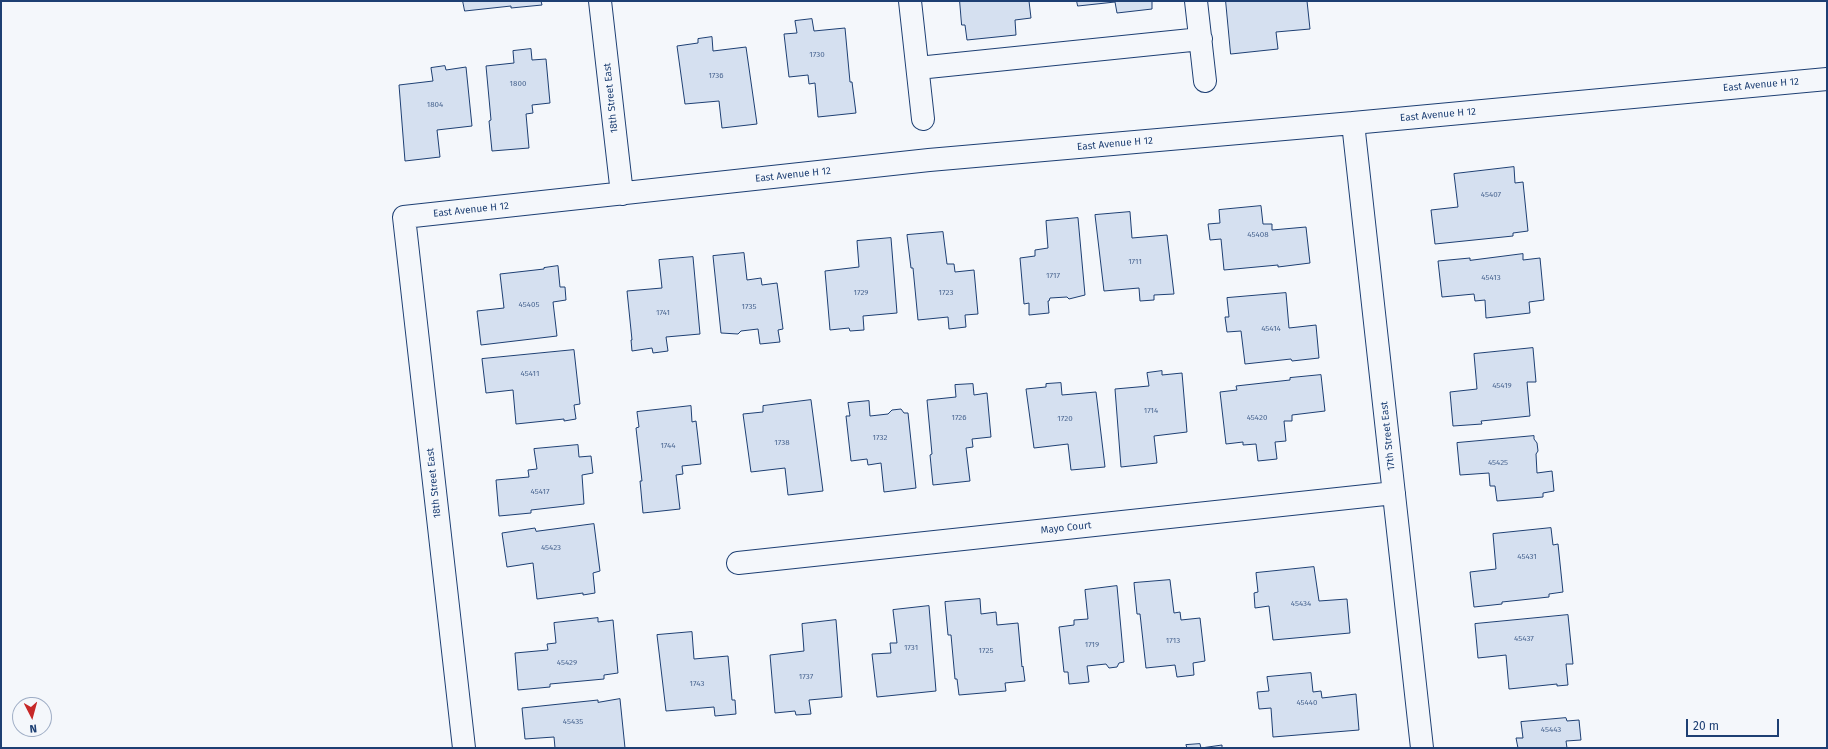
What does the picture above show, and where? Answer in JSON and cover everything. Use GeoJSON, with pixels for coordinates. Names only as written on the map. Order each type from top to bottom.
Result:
{"type":"FeatureCollection","features":[{"type":"Feature","properties":{"kind":"street","name":"18th Street East"},"geometry":{"type":"LineString","coordinates":[[600,1],[622,194]]}},
{"type":"Feature","properties":{"kind":"street"},"geometry":{"type":"LineString","coordinates":[[910,1],[923,119]]}},
{"type":"Feature","properties":{"kind":"street"},"geometry":{"type":"LineString","coordinates":[[1196,1],[1205,81]]}},
{"type":"Feature","properties":{"kind":"street"},"geometry":{"type":"LineString","coordinates":[[918,68],[1201,39]]}},
{"type":"Feature","properties":{"kind":"street","name":"East Avenue H 12"},"geometry":{"type":"LineString","coordinates":[[404,217],[929,160],[1353,123],[1827,79]]}},
{"type":"Feature","properties":{"kind":"street","name":"17th Street East"},"geometry":{"type":"LineString","coordinates":[[1353,123],[1422,748]]}},
{"type":"Feature","properties":{"kind":"street","name":"18th Street East"},"geometry":{"type":"LineString","coordinates":[[404,217],[464,748]]}},
{"type":"Feature","properties":{"kind":"street","name":"Mayo Court"},"geometry":{"type":"LineString","coordinates":[[738,563],[1394,493]]}},
{"type":"Feature","properties":{"kind":"building"},"geometry":{"type":"Polygon","coordinates":[[[463,1],[541,1],[542,5],[511,8],[511,6],[465,11],[463,1]]]}},
{"type":"Feature","properties":{"kind":"building"},"geometry":{"type":"Polygon","coordinates":[[[960,1],[1029,1],[1031,18],[1015,20],[1016,35],[967,40],[965,25],[962,25],[960,1]]]}},
{"type":"Feature","properties":{"kind":"building"},"geometry":{"type":"Polygon","coordinates":[[[1077,1],[1152,1],[1152,9],[1117,13],[1115,2],[1078,6],[1077,1]]]}},
{"type":"Feature","properties":{"kind":"building"},"geometry":{"type":"Polygon","coordinates":[[[1226,1],[1307,1],[1310,29],[1276,32],[1278,49],[1231,54],[1226,1]]]}},
{"type":"Feature","properties":{"kind":"building"},"geometry":{"type":"Polygon","coordinates":[[[812,19],[814,31],[845,28],[850,82],[852,82],[856,113],[818,117],[815,83],[809,84],[808,75],[789,77],[784,34],[797,33],[795,21],[812,19]]]}},
{"type":"Feature","properties":{"kind":"building"},"geometry":{"type":"Polygon","coordinates":[[[712,37],[713,51],[746,47],[757,124],[722,128],[719,101],[685,104],[677,46],[698,43],[698,39],[712,37]]]}},
{"type":"Feature","properties":{"kind":"building"},"geometry":{"type":"Polygon","coordinates":[[[531,49],[532,60],[546,59],[550,103],[532,105],[533,113],[526,114],[529,148],[492,151],[486,66],[514,63],[513,51],[531,49]]]}},
{"type":"Feature","properties":{"kind":"building"},"geometry":{"type":"Polygon","coordinates":[[[445,66],[446,70],[466,67],[472,126],[437,130],[440,157],[405,161],[399,85],[433,81],[431,68],[445,66]]]}},
{"type":"Feature","properties":{"kind":"building"},"geometry":{"type":"Polygon","coordinates":[[[1514,167],[1515,183],[1523,182],[1528,231],[1513,233],[1513,236],[1435,244],[1431,210],[1458,207],[1454,174],[1514,167]]]}},
{"type":"Feature","properties":{"kind":"building"},"geometry":{"type":"Polygon","coordinates":[[[1261,206],[1263,224],[1272,224],[1272,230],[1306,227],[1310,263],[1278,267],[1278,265],[1224,270],[1221,239],[1210,240],[1208,224],[1220,223],[1219,210],[1261,206]]]}},
{"type":"Feature","properties":{"kind":"building"},"geometry":{"type":"Polygon","coordinates":[[[1130,212],[1132,238],[1167,235],[1174,294],[1154,295],[1154,300],[1140,301],[1139,288],[1104,291],[1095,215],[1130,212]]]}},
{"type":"Feature","properties":{"kind":"building"},"geometry":{"type":"Polygon","coordinates":[[[1078,218],[1085,295],[1069,299],[1067,297],[1050,298],[1048,301],[1049,313],[1029,315],[1029,303],[1024,304],[1020,258],[1035,256],[1035,250],[1048,248],[1046,221],[1078,218]]]}},
{"type":"Feature","properties":{"kind":"building"},"geometry":{"type":"Polygon","coordinates":[[[943,232],[947,264],[954,264],[955,272],[974,270],[978,314],[965,315],[966,327],[949,329],[948,317],[918,320],[913,268],[911,268],[907,235],[943,232]]]}},
{"type":"Feature","properties":{"kind":"building"},"geometry":{"type":"Polygon","coordinates":[[[891,238],[897,313],[863,316],[864,330],[850,331],[849,328],[830,330],[825,271],[859,267],[857,241],[891,238]]]}},
{"type":"Feature","properties":{"kind":"building"},"geometry":{"type":"Polygon","coordinates":[[[744,253],[747,280],[761,278],[762,285],[777,283],[783,329],[778,330],[780,342],[760,344],[758,329],[741,331],[738,334],[721,333],[713,256],[744,253]]]}},
{"type":"Feature","properties":{"kind":"building"},"geometry":{"type":"Polygon","coordinates":[[[1523,254],[1523,260],[1540,258],[1544,300],[1529,302],[1530,313],[1486,318],[1485,300],[1475,301],[1474,294],[1442,297],[1438,261],[1470,258],[1470,260],[1523,254]]]}},
{"type":"Feature","properties":{"kind":"building"},"geometry":{"type":"Polygon","coordinates":[[[693,257],[700,334],[666,337],[668,351],[653,353],[652,348],[632,351],[627,291],[662,288],[659,260],[693,257]]]}},
{"type":"Feature","properties":{"kind":"building"},"geometry":{"type":"Polygon","coordinates":[[[558,266],[560,287],[565,287],[566,300],[553,302],[557,336],[481,345],[477,311],[504,308],[500,274],[558,266]]]}},
{"type":"Feature","properties":{"kind":"building"},"geometry":{"type":"Polygon","coordinates":[[[1286,293],[1289,328],[1316,325],[1319,358],[1292,361],[1291,359],[1245,364],[1241,331],[1227,332],[1225,317],[1229,317],[1227,298],[1286,293]]]}},
{"type":"Feature","properties":{"kind":"building"},"geometry":{"type":"Polygon","coordinates":[[[1533,348],[1536,382],[1527,382],[1530,416],[1481,421],[1482,424],[1453,426],[1450,392],[1477,389],[1474,354],[1533,348]]]}},
{"type":"Feature","properties":{"kind":"building"},"geometry":{"type":"Polygon","coordinates":[[[574,350],[580,404],[574,405],[576,419],[516,424],[513,390],[486,393],[482,359],[574,350]]]}},
{"type":"Feature","properties":{"kind":"building"},"geometry":{"type":"Polygon","coordinates":[[[1162,371],[1162,375],[1182,373],[1187,432],[1154,436],[1157,463],[1121,467],[1115,389],[1149,386],[1147,373],[1162,371]]]}},
{"type":"Feature","properties":{"kind":"building"},"geometry":{"type":"Polygon","coordinates":[[[1321,375],[1325,411],[1292,415],[1292,421],[1284,421],[1286,441],[1275,442],[1277,459],[1258,461],[1256,444],[1243,445],[1243,442],[1226,444],[1220,392],[1237,390],[1236,386],[1321,375]]]}},
{"type":"Feature","properties":{"kind":"building"},"geometry":{"type":"Polygon","coordinates":[[[1061,383],[1062,395],[1096,392],[1105,467],[1071,470],[1068,444],[1034,448],[1026,389],[1046,387],[1046,384],[1061,383]]]}},
{"type":"Feature","properties":{"kind":"building"},"geometry":{"type":"Polygon","coordinates":[[[973,384],[974,395],[987,393],[991,437],[972,439],[973,447],[966,448],[970,481],[933,485],[927,400],[956,397],[955,385],[973,384]]]}},
{"type":"Feature","properties":{"kind":"building"},"geometry":{"type":"Polygon","coordinates":[[[811,400],[823,491],[788,495],[785,468],[751,472],[743,414],[763,412],[763,406],[811,400]]]}},
{"type":"Feature","properties":{"kind":"building"},"geometry":{"type":"Polygon","coordinates":[[[869,401],[870,416],[888,414],[892,410],[901,409],[904,413],[908,413],[916,488],[884,492],[881,463],[868,465],[867,459],[851,461],[846,416],[850,416],[848,403],[869,401]]]}},
{"type":"Feature","properties":{"kind":"building"},"geometry":{"type":"Polygon","coordinates":[[[691,406],[692,422],[696,421],[701,464],[682,466],[683,474],[676,475],[680,509],[643,513],[640,481],[642,481],[636,428],[639,427],[637,412],[691,406]]]}},
{"type":"Feature","properties":{"kind":"building"},"geometry":{"type":"Polygon","coordinates":[[[1534,436],[1538,451],[1536,454],[1537,473],[1552,471],[1554,491],[1543,493],[1543,497],[1497,501],[1495,486],[1490,486],[1489,473],[1460,475],[1457,443],[1534,436]]]}},
{"type":"Feature","properties":{"kind":"building"},"geometry":{"type":"Polygon","coordinates":[[[578,445],[579,457],[591,456],[593,473],[582,475],[584,504],[531,510],[531,513],[499,516],[496,480],[529,477],[528,470],[537,469],[534,449],[578,445]]]}},
{"type":"Feature","properties":{"kind":"building"},"geometry":{"type":"Polygon","coordinates":[[[594,524],[600,571],[593,573],[595,593],[583,595],[583,593],[537,599],[533,563],[507,567],[502,533],[535,528],[536,531],[594,524]]]}},
{"type":"Feature","properties":{"kind":"building"},"geometry":{"type":"Polygon","coordinates":[[[1551,528],[1553,545],[1558,544],[1563,592],[1549,594],[1549,597],[1502,602],[1502,604],[1474,607],[1470,572],[1496,569],[1493,534],[1551,528]]]}},
{"type":"Feature","properties":{"kind":"building"},"geometry":{"type":"Polygon","coordinates":[[[1314,567],[1319,601],[1347,599],[1350,633],[1273,640],[1269,606],[1255,608],[1254,593],[1258,592],[1256,573],[1314,567]]]}},
{"type":"Feature","properties":{"kind":"building"},"geometry":{"type":"Polygon","coordinates":[[[1170,580],[1174,613],[1180,612],[1181,620],[1200,618],[1205,661],[1193,663],[1194,675],[1177,677],[1175,665],[1146,668],[1140,614],[1137,614],[1134,583],[1170,580]]]}},
{"type":"Feature","properties":{"kind":"building"},"geometry":{"type":"Polygon","coordinates":[[[1117,586],[1124,662],[1119,663],[1117,667],[1109,668],[1106,664],[1087,666],[1089,682],[1069,684],[1068,672],[1064,672],[1059,627],[1074,625],[1074,620],[1088,619],[1085,590],[1117,586]]]}},
{"type":"Feature","properties":{"kind":"building"},"geometry":{"type":"Polygon","coordinates":[[[980,599],[981,614],[996,612],[997,625],[1018,623],[1022,667],[1023,666],[1025,681],[1005,683],[1006,691],[959,695],[957,679],[955,679],[951,635],[948,635],[945,602],[980,599]]]}},
{"type":"Feature","properties":{"kind":"building"},"geometry":{"type":"Polygon","coordinates":[[[929,606],[936,691],[877,697],[872,654],[891,653],[890,643],[897,643],[893,610],[929,606]]]}},
{"type":"Feature","properties":{"kind":"building"},"geometry":{"type":"Polygon","coordinates":[[[1568,615],[1573,664],[1566,664],[1568,685],[1557,686],[1557,684],[1509,689],[1506,655],[1478,658],[1475,624],[1568,615]]]}},
{"type":"Feature","properties":{"kind":"building"},"geometry":{"type":"Polygon","coordinates":[[[598,618],[598,622],[613,620],[618,673],[604,675],[604,679],[550,684],[550,687],[518,690],[515,653],[548,650],[547,644],[556,643],[554,623],[598,618]]]}},
{"type":"Feature","properties":{"kind":"building"},"geometry":{"type":"Polygon","coordinates":[[[836,620],[842,697],[809,700],[811,714],[796,715],[795,711],[775,713],[770,655],[804,651],[802,624],[836,620]]]}},
{"type":"Feature","properties":{"kind":"building"},"geometry":{"type":"Polygon","coordinates":[[[692,632],[694,659],[728,656],[732,700],[735,700],[736,714],[715,716],[714,707],[666,711],[657,635],[692,632]]]}},
{"type":"Feature","properties":{"kind":"building"},"geometry":{"type":"Polygon","coordinates":[[[1311,673],[1313,692],[1321,691],[1322,698],[1356,694],[1359,730],[1273,737],[1271,708],[1259,709],[1257,692],[1269,691],[1267,677],[1311,673]]]}},
{"type":"Feature","properties":{"kind":"building"},"geometry":{"type":"Polygon","coordinates":[[[620,699],[625,748],[555,748],[554,737],[525,739],[522,708],[620,699]]]}},
{"type":"Feature","properties":{"kind":"building"},"geometry":{"type":"Polygon","coordinates":[[[1566,718],[1567,721],[1579,720],[1581,740],[1566,741],[1567,748],[1518,748],[1516,738],[1523,738],[1521,722],[1566,718]]]}},
{"type":"Feature","properties":{"kind":"building"},"geometry":{"type":"Polygon","coordinates":[[[1200,744],[1201,748],[1187,748],[1186,745],[1200,744]]]}},
{"type":"Feature","properties":{"kind":"building"},"geometry":{"type":"Polygon","coordinates":[[[1222,745],[1222,748],[1201,748],[1222,745]]]}}]}
